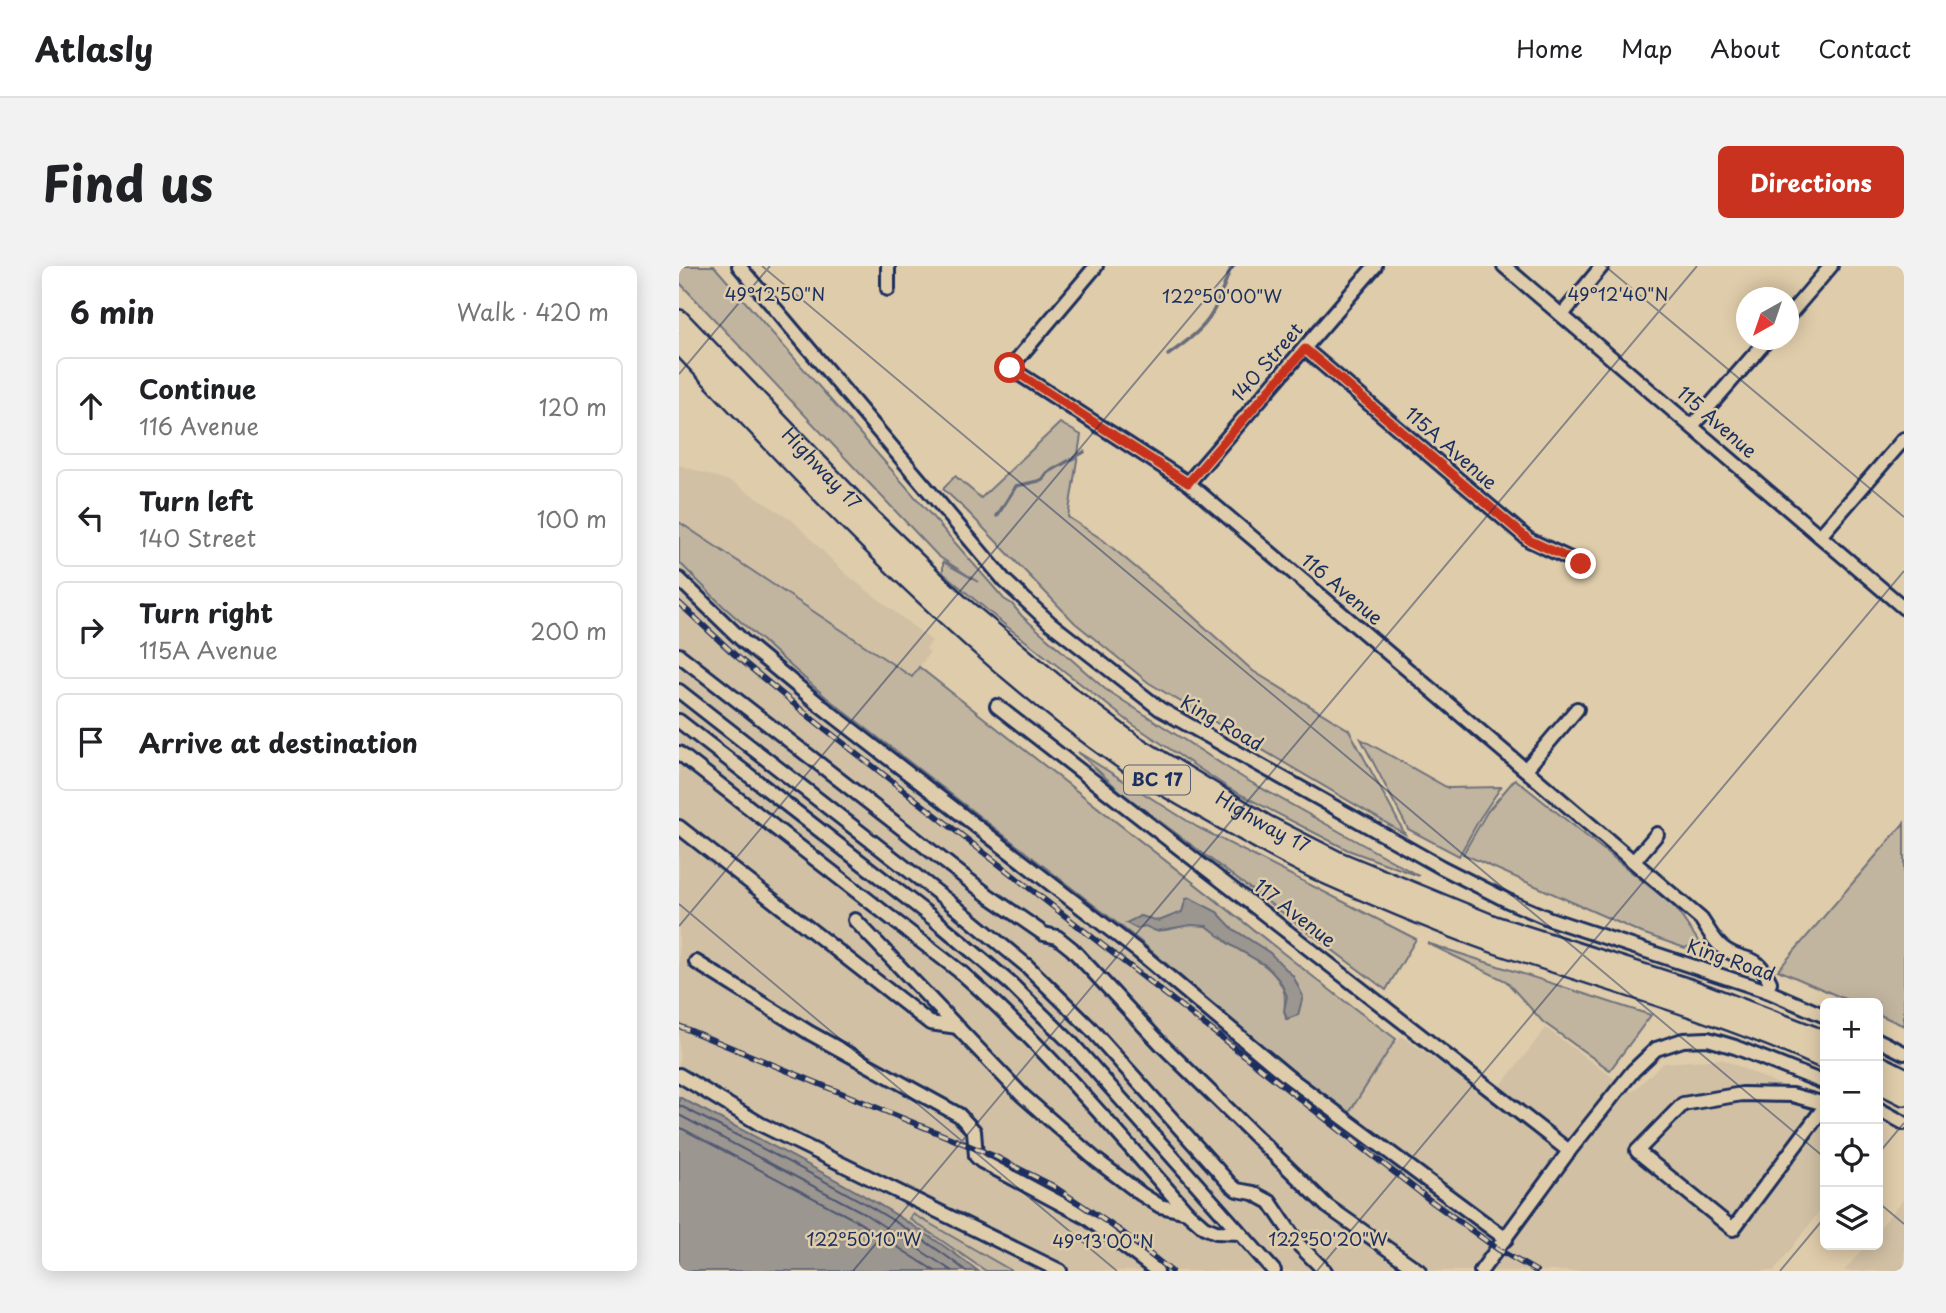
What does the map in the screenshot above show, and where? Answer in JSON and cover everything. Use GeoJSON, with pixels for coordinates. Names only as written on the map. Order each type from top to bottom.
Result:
{"type":"FeatureCollection","features":[{"type":"Feature","properties":{"kind":"highway","name":"Highway 17"},"geometry":{"type":"LineString","coordinates":[[679,320],[871,520],[958,604],[1066,694],[1135,747],[1256,819],[1336,861],[1495,926],[1692,990],[1820,1039]]}},
{"type":"Feature","properties":{"kind":"highway","name":"Highway 17"},"geometry":{"type":"LineString","coordinates":[[679,343],[857,530],[946,616],[1056,708],[1136,766],[1204,808],[1324,873],[1490,941],[1683,1004],[1820,1057]]}},
{"type":"Feature","properties":{"kind":"highway"},"geometry":{"type":"LineString","coordinates":[[1883,1068],[1904,1078]]}},
{"type":"Feature","properties":{"kind":"highway"},"geometry":{"type":"LineString","coordinates":[[1883,1084],[1904,1095]]}},
{"type":"Feature","properties":{"kind":"street","name":"King Road"},"geometry":{"type":"LineString","coordinates":[[739,266],[1005,581],[1059,630],[1160,709],[1441,867],[1508,901],[1550,919],[1766,991],[1820,1014]]}},
{"type":"Feature","properties":{"kind":"street"},"geometry":{"type":"LineString","coordinates":[[888,266],[888,289]]}},
{"type":"Feature","properties":{"kind":"street","name":"116 Avenue"},"geometry":{"type":"LineString","coordinates":[[1096,266],[1010,368],[1188,483],[1701,919],[1718,944],[1727,951],[1751,958],[1765,969],[1770,982],[1766,991]]}},
{"type":"Feature","properties":{"kind":"street","name":"140 Street"},"geometry":{"type":"LineString","coordinates":[[1188,483],[1375,266]]}},
{"type":"Feature","properties":{"kind":"street","name":"115 Avenue"},"geometry":{"type":"LineString","coordinates":[[1504,266],[1904,608]]}},
{"type":"Feature","properties":{"kind":"street"},"geometry":{"type":"LineString","coordinates":[[1562,315],[1602,266]]}},
{"type":"Feature","properties":{"kind":"street"},"geometry":{"type":"LineString","coordinates":[[1799,303],[1831,266]]}},
{"type":"Feature","properties":{"kind":"street","name":"115A Avenue"},"geometry":{"type":"LineString","coordinates":[[1305,349],[1529,540],[1581,564]]}},
{"type":"Feature","properties":{"kind":"street"},"geometry":{"type":"LineString","coordinates":[[1692,426],[1758,350]]}},
{"type":"Feature","properties":{"kind":"street"},"geometry":{"type":"LineString","coordinates":[[1820,536],[1904,439]]}},
{"type":"Feature","properties":{"kind":"street"},"geometry":{"type":"LineString","coordinates":[[679,579],[736,635],[810,696],[1139,952],[1287,1076],[1506,1239]]}},
{"type":"Feature","properties":{"kind":"street"},"geometry":{"type":"LineString","coordinates":[[679,655],[989,895],[1044,934],[1057,937],[1072,948],[1161,1044],[1327,1206],[1419,1271]]}},
{"type":"Feature","properties":{"kind":"street"},"geometry":{"type":"LineString","coordinates":[[679,691],[975,922],[1027,966],[1091,1029],[1230,1184],[1237,1190],[1253,1193],[1270,1202],[1299,1245],[1325,1271]]}},
{"type":"Feature","properties":{"kind":"street","name":"117 Avenue"},"geometry":{"type":"LineString","coordinates":[[997,706],[1569,1151]]}},
{"type":"Feature","properties":{"kind":"street"},"geometry":{"type":"LineString","coordinates":[[1526,769],[1577,709]]}},
{"type":"Feature","properties":{"kind":"street"},"geometry":{"type":"LineString","coordinates":[[679,720],[934,919],[1011,984],[1073,1045],[1274,1271]]}},
{"type":"Feature","properties":{"kind":"street"},"geometry":{"type":"LineString","coordinates":[[679,752],[963,974],[994,1002],[1054,1062],[1187,1212],[1204,1227],[1216,1232],[1240,1233]]}},
{"type":"Feature","properties":{"kind":"street"},"geometry":{"type":"LineString","coordinates":[[679,827],[930,1023],[958,1027]]}},
{"type":"Feature","properties":{"kind":"street"},"geometry":{"type":"LineString","coordinates":[[1633,861],[1657,834]]}},
{"type":"Feature","properties":{"kind":"street"},"geometry":{"type":"LineString","coordinates":[[855,920],[1022,1095],[1096,1160],[1160,1206],[1187,1212]]}},
{"type":"Feature","properties":{"kind":"street"},"geometry":{"type":"LineString","coordinates":[[696,962],[810,1033],[960,1115],[974,1131],[976,1156],[981,1161],[1086,1217],[1157,1271]]}},
{"type":"Feature","properties":{"kind":"street"},"geometry":{"type":"LineString","coordinates":[[1481,1271],[1569,1151],[1633,1071],[1656,1049],[1683,1040],[1707,1040],[1735,1047],[1820,1081]]}},
{"type":"Feature","properties":{"kind":"street"},"geometry":{"type":"LineString","coordinates":[[1883,1042],[1904,1053]]}},
{"type":"Feature","properties":{"kind":"street"},"geometry":{"type":"LineString","coordinates":[[679,1074],[760,1125],[1060,1271]]}},
{"type":"Feature","properties":{"kind":"street"},"geometry":{"type":"LineString","coordinates":[[1742,1094],[1792,1095],[1825,1105],[1733,1229],[1637,1151],[1683,1104],[1742,1094]]}},
{"type":"Feature","properties":{"kind":"street"},"geometry":{"type":"LineString","coordinates":[[1883,1112],[1904,1123]]}},
{"type":"Feature","properties":{"kind":"shaded area"},"geometry":{"type":"Polygon","coordinates":[[[679,266],[714,266],[1004,599],[1105,689],[1245,779],[1419,876],[1348,850],[1230,789],[1132,724],[1005,625],[943,573],[943,562],[978,582],[938,556],[679,282],[679,266]]]}},
{"type":"Feature","properties":{"kind":"shaded area"},"geometry":{"type":"Polygon","coordinates":[[[1060,423],[1081,435],[1068,517],[1103,540],[1253,671],[1349,730],[1405,834],[1149,683],[1075,623],[943,489],[955,476],[981,498],[1060,423]]]}},
{"type":"Feature","properties":{"kind":"shaded area"},"geometry":{"type":"Polygon","coordinates":[[[679,465],[732,482],[792,520],[846,574],[932,641],[926,649],[930,652],[912,677],[679,522],[679,465]]]}},
{"type":"Feature","properties":{"kind":"shaded area"},"geometry":{"type":"Polygon","coordinates":[[[679,522],[912,677],[919,667],[1396,1039],[1347,1116],[1291,1072],[1140,941],[827,698],[723,606],[679,562],[679,522]],[[1186,899],[1182,912],[1159,921],[1140,916],[1154,930],[1199,924],[1211,928],[1229,944],[1270,970],[1283,988],[1286,1019],[1298,1015],[1270,953],[1233,929],[1217,912],[1186,899]]]}},
{"type":"Feature","properties":{"kind":"shaded area"},"geometry":{"type":"Polygon","coordinates":[[[679,562],[723,606],[827,698],[1140,941],[1291,1072],[1455,1206],[1346,1109],[1401,1036],[1491,1098],[1546,1028],[1632,1092],[1663,1063],[1722,1059],[1820,1103],[1820,1211],[1774,1271],[978,1271],[945,1246],[870,1199],[679,1097],[679,562]]]}},
{"type":"Feature","properties":{"kind":"shaded area"},"geometry":{"type":"Polygon","coordinates":[[[1361,739],[1448,788],[1501,787],[1459,856],[1408,829],[1361,739]]]}},
{"type":"Feature","properties":{"kind":"shaded area"},"geometry":{"type":"Polygon","coordinates":[[[1078,752],[1197,827],[1416,939],[1386,990],[1122,793],[1078,752]]]}},
{"type":"Feature","properties":{"kind":"shaded area"},"geometry":{"type":"Polygon","coordinates":[[[1515,779],[1674,906],[1699,942],[1685,948],[1642,933],[1463,854],[1487,812],[1515,779]]]}},
{"type":"Feature","properties":{"kind":"shaded area"},"geometry":{"type":"Polygon","coordinates":[[[1904,823],[1904,1026],[1883,1016],[1883,998],[1842,998],[1778,970],[1904,823]]]}},
{"type":"Feature","properties":{"kind":"shaded area"},"geometry":{"type":"Polygon","coordinates":[[[1427,943],[1651,1015],[1610,1070],[1543,1022],[1506,981],[1427,943]]]}},
{"type":"Feature","properties":{"kind":"shaded area"},"geometry":{"type":"Polygon","coordinates":[[[1904,1199],[1904,1271],[1844,1271],[1862,1250],[1883,1250],[1883,1224],[1904,1199]]]}},
{"type":"Feature","properties":{"kind":"shaded area"},"geometry":{"type":"Polygon","coordinates":[[[913,1214],[1012,1271],[986,1271],[910,1219],[913,1214]]]}},
{"type":"Feature","properties":{"kind":"water"},"geometry":{"type":"Polygon","coordinates":[[[1190,898],[1217,912],[1233,929],[1270,953],[1293,976],[1303,996],[1298,1015],[1287,1019],[1284,1011],[1287,996],[1280,981],[1267,966],[1231,945],[1207,926],[1191,925],[1156,931],[1145,926],[1137,929],[1126,923],[1140,916],[1159,921],[1182,912],[1186,899],[1190,898]]]}},
{"type":"Feature","properties":{"kind":"water"},"geometry":{"type":"Polygon","coordinates":[[[679,1097],[870,1199],[943,1245],[978,1271],[679,1271],[679,1097]]]}},
{"type":"Feature","properties":{"kind":"waterway"},"geometry":{"type":"LineString","coordinates":[[1168,355],[1202,328],[1214,310],[1234,266]]}},
{"type":"Feature","properties":{"kind":"waterway"},"geometry":{"type":"LineString","coordinates":[[997,516],[1016,486],[1043,480],[1047,473],[1084,452]]}},
{"type":"Feature","properties":{"kind":"railway"},"geometry":{"type":"LineString","coordinates":[[679,603],[734,654],[811,718],[1431,1201],[1499,1250],[1536,1271]]}},
{"type":"Feature","properties":{"kind":"railway"},"geometry":{"type":"LineString","coordinates":[[679,1026],[994,1156],[1053,1186],[1122,1232],[1171,1271]]}},
{"type":"Feature","properties":{"kind":"route"},"geometry":{"type":"LineString","coordinates":[[1010,368],[1188,483],[1305,349],[1529,540],[1581,564]]}}]}
